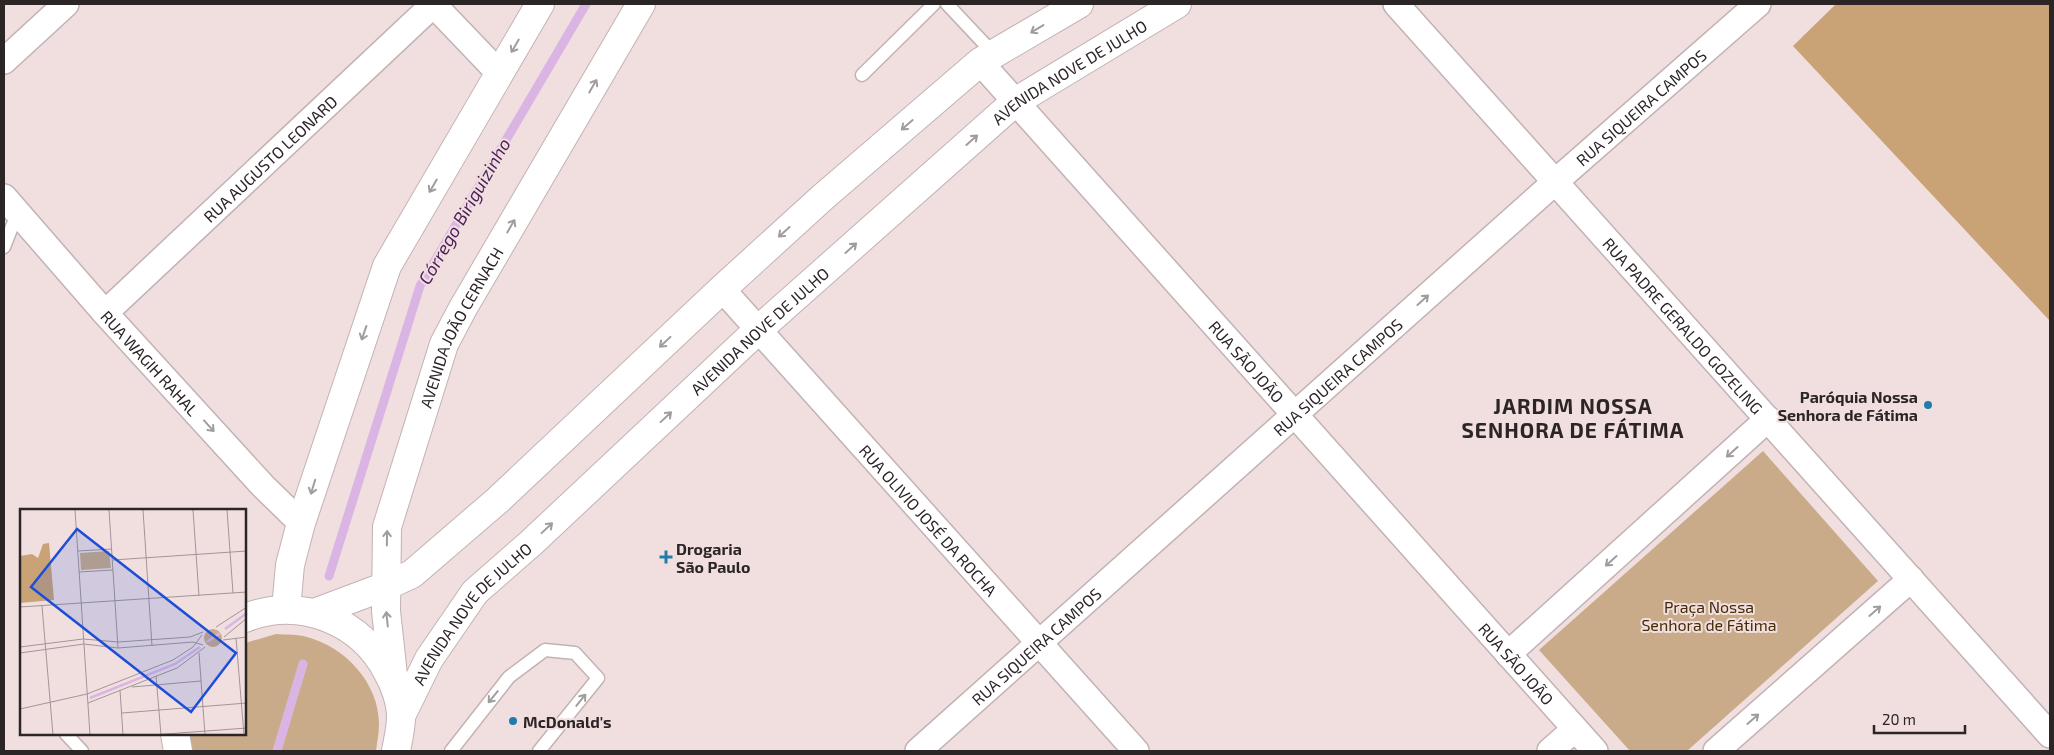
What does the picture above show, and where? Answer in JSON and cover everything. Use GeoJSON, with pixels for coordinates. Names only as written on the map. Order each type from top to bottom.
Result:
{"type":"FeatureCollection","features":[{"type":"Feature","properties":{"kind":"main road"},"geometry":{"type":"LineString","coordinates":[[260,611],[290,565],[302,523],[387,266],[540,4]]}},
{"type":"Feature","properties":{"kind":"main road","name":"AVENIDA JOÃO CERNACH"},"geometry":{"type":"LineString","coordinates":[[394,684],[386,611],[387,527],[444,344],[463,308],[641,4]]}},
{"type":"Feature","properties":{"kind":"main road"},"geometry":{"type":"LineString","coordinates":[[314,613],[386,586],[412,574],[498,500],[722,289],[823,197],[987,58],[1078,4]]}},
{"type":"Feature","properties":{"kind":"main road","name":"AVENIDA NOVE DE JULHO"},"geometry":{"type":"LineString","coordinates":[[401,716],[428,660],[475,592],[531,544],[758,330],[1016,102],[1177,4]]}},
{"type":"Feature","properties":{"kind":"main road"},"geometry":{"type":"LineString","coordinates":[[260,611],[314,613],[340,622],[363,638],[381,660],[394,684],[401,716],[396,751]]}},
{"type":"Feature","properties":{"kind":"main road"},"geometry":{"type":"LineString","coordinates":[[175,735],[178,751]]}},
{"type":"Feature","properties":{"kind":"street"},"geometry":{"type":"LineString","coordinates":[[4,61],[66,4]]}},
{"type":"Feature","properties":{"kind":"street"},"geometry":{"type":"LineString","coordinates":[[433,4],[500,73]]}},
{"type":"Feature","properties":{"kind":"street","name":"RUA AUGUSTO LEONARD"},"geometry":{"type":"LineString","coordinates":[[105,313],[433,4]]}},
{"type":"Feature","properties":{"kind":"street","name":"RUA PADRE GERALDO GOZELING"},"geometry":{"type":"LineString","coordinates":[[1396,4],[2050,736]]}},
{"type":"Feature","properties":{"kind":"street","name":"RUA SIQUEIRA CAMPOS"},"geometry":{"type":"LineString","coordinates":[[918,751],[1555,182],[1758,4]]}},
{"type":"Feature","properties":{"kind":"street","name":"RUA SÃO JOÃO"},"geometry":{"type":"LineString","coordinates":[[987,58],[1016,102],[1595,751]]}},
{"type":"Feature","properties":{"kind":"street","name":"RUA WAGIH RAHAL"},"geometry":{"type":"LineString","coordinates":[[10,206],[263,486],[302,523]]}},
{"type":"Feature","properties":{"kind":"street","name":"RUA OLIVIO JOSÉ DA ROCHA"},"geometry":{"type":"LineString","coordinates":[[722,289],[1136,751]]}},
{"type":"Feature","properties":{"kind":"street"},"geometry":{"type":"LineString","coordinates":[[1508,654],[1768,420]]}},
{"type":"Feature","properties":{"kind":"street"},"geometry":{"type":"LineString","coordinates":[[1716,751],[1911,579]]}},
{"type":"Feature","properties":{"kind":"street"},"geometry":{"type":"LineString","coordinates":[[1550,751],[1575,729]]}},
{"type":"Feature","properties":{"kind":"lane"},"geometry":{"type":"LineString","coordinates":[[862,75],[934,4]]}},
{"type":"Feature","properties":{"kind":"lane"},"geometry":{"type":"LineString","coordinates":[[947,4],[987,58]]}},
{"type":"Feature","properties":{"kind":"lane"},"geometry":{"type":"LineString","coordinates":[[4,248],[10,206]]}},
{"type":"Feature","properties":{"kind":"lane"},"geometry":{"type":"LineString","coordinates":[[451,751],[509,677],[545,650],[575,654],[598,678],[539,751]]}},
{"type":"Feature","properties":{"kind":"lane"},"geometry":{"type":"LineString","coordinates":[[67,735],[82,751]]}},
{"type":"Feature","properties":{"kind":"green space","name":"Praça Nossa Senhora de Fátima"},"geometry":{"type":"Polygon","coordinates":[[[1763,451],[1878,581],[1687,751],[1630,751],[1539,650],[1763,451]]]}},
{"type":"Feature","properties":{"kind":"green space"},"geometry":{"type":"Polygon","coordinates":[[[276,634],[303,636],[321,642],[346,658],[366,681],[373,695],[379,727],[376,751],[191,751],[189,735],[246,735],[246,643],[276,634]]]}},
{"type":"Feature","properties":{"kind":"shaded area"},"geometry":{"type":"Polygon","coordinates":[[[1836,4],[2050,4],[2050,321],[1793,46],[1836,4]]]}},
{"type":"Feature","properties":{"kind":"waterway","name":"Córrego Biriguizinho"},"geometry":{"type":"LineString","coordinates":[[329,576],[420,286],[586,4]]}},
{"type":"Feature","properties":{"kind":"waterway","name":"Córrego Biriguizinho"},"geometry":{"type":"LineString","coordinates":[[277,751],[303,664]]}},
{"type":"Feature","properties":{"kind":"place","name":"Paróquia Nossa Senhora de Fátima"},"geometry":{"type":"Point","coordinates":[1928,405]}},
{"type":"Feature","properties":{"kind":"place","name":"Drogaria São Paulo"},"geometry":{"type":"Point","coordinates":[666,557]}},
{"type":"Feature","properties":{"kind":"place","name":"McDonald's"},"geometry":{"type":"Point","coordinates":[513,721]}},
{"type":"Feature","properties":{"kind":"district","name":"JARDIM NOSSA SENHORA DE FÁTIMA"},"geometry":{"type":"Point","coordinates":[1573,417]}}]}
